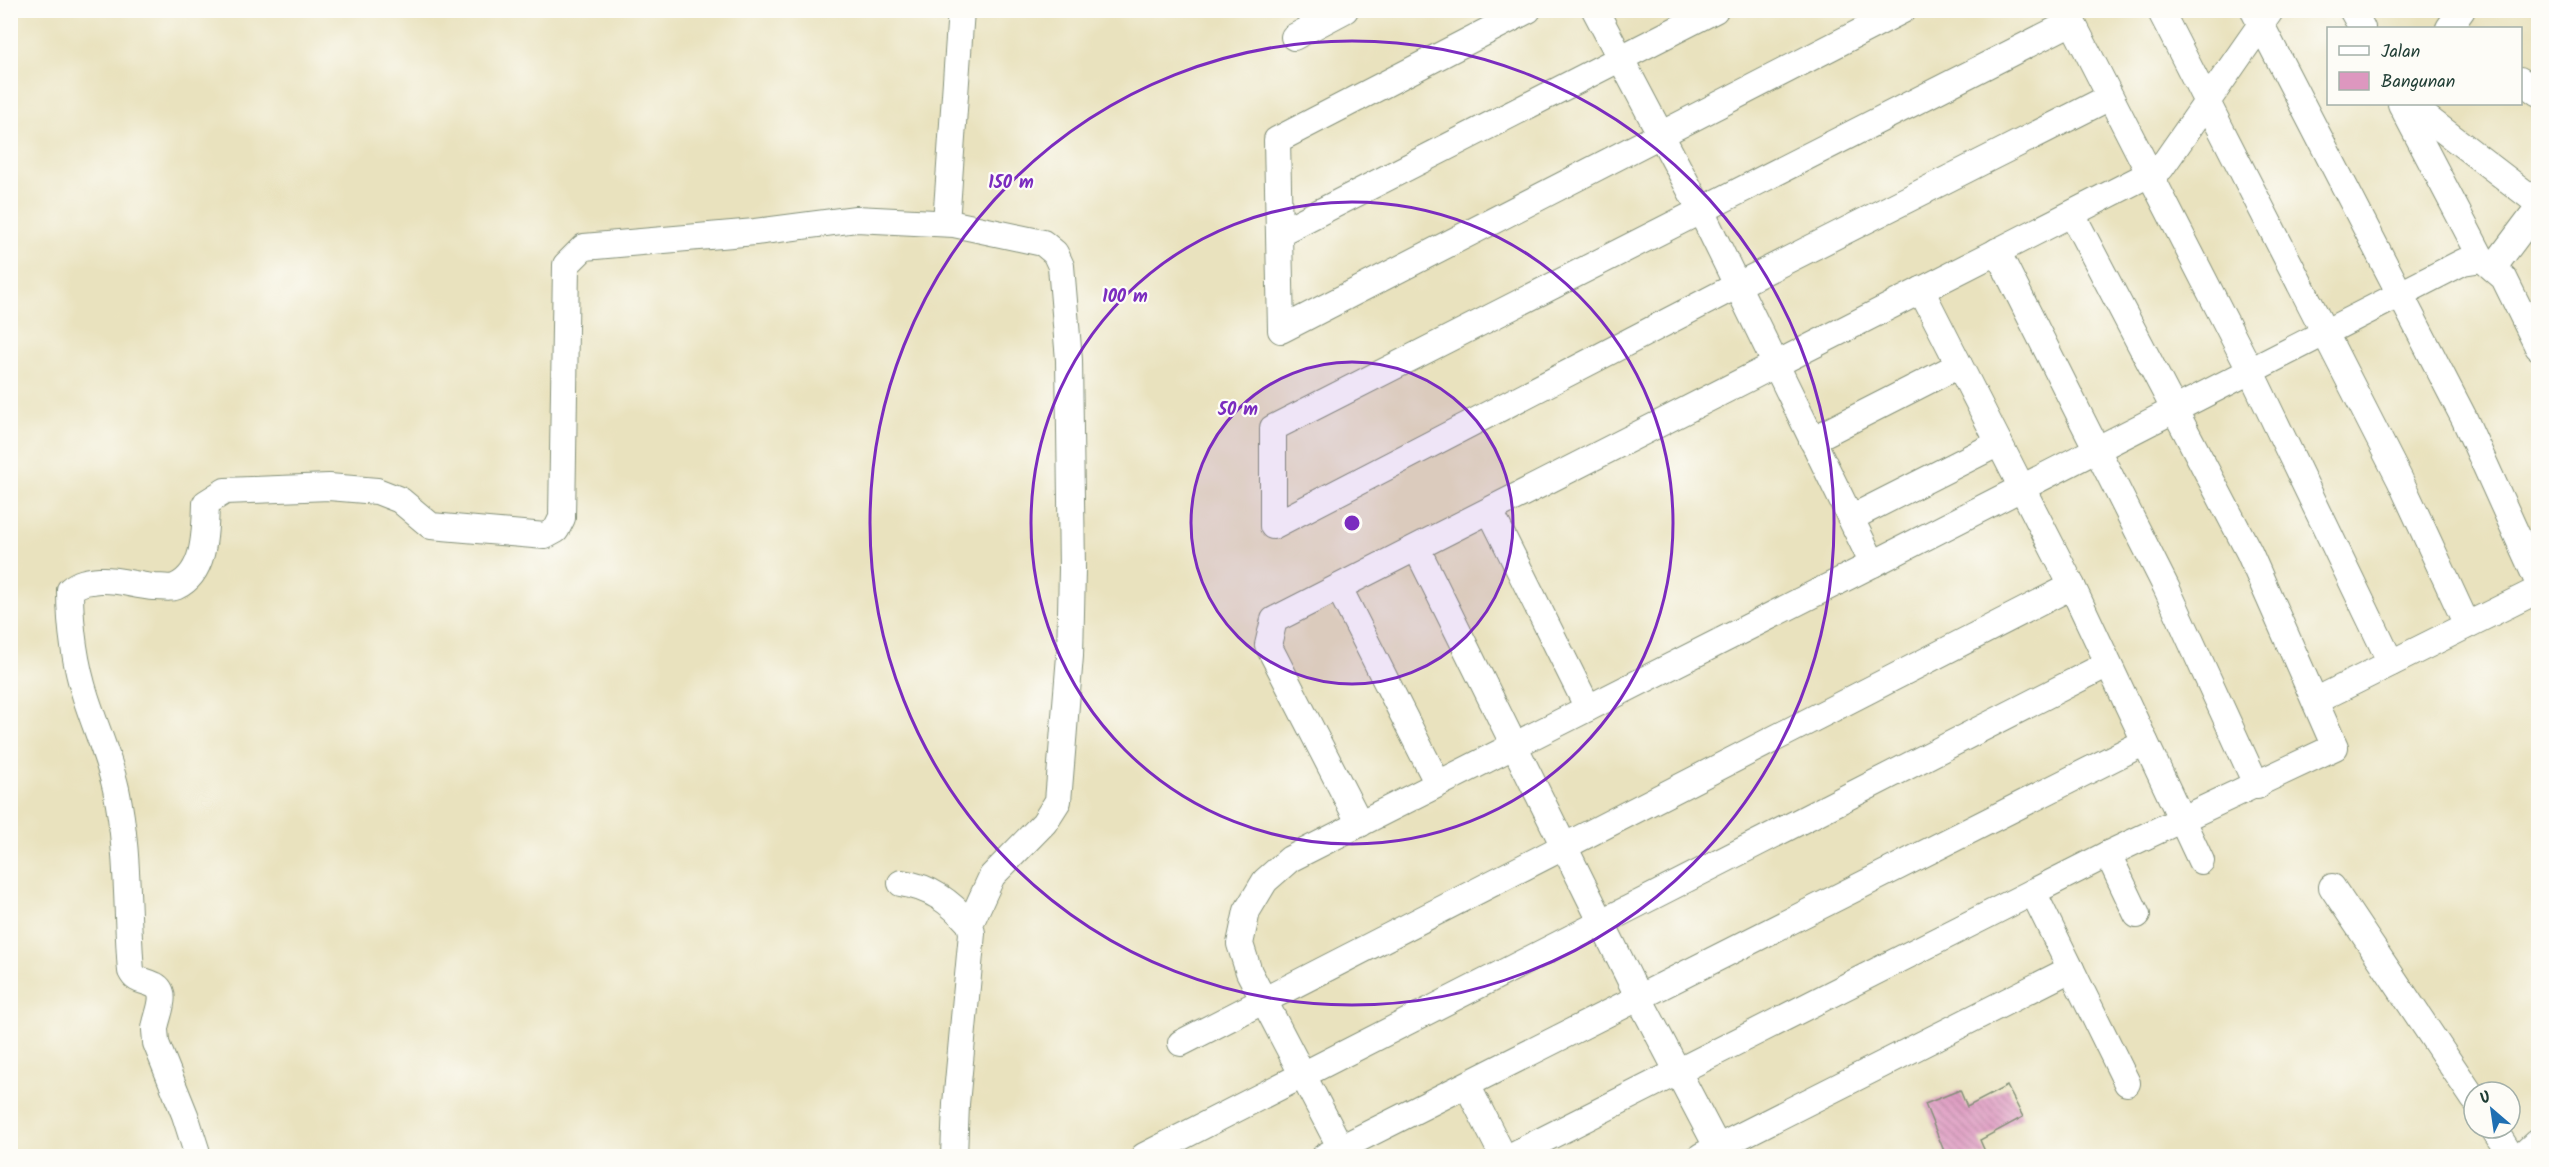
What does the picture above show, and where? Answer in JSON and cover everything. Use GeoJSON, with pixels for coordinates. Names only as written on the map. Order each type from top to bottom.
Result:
{"type":"FeatureCollection","features":[{"type":"Feature","properties":{"kind":"street"},"geometry":{"type":"LineString","coordinates":[[946,223],[961,10]]}},
{"type":"Feature","properties":{"kind":"street"},"geometry":{"type":"LineString","coordinates":[[1528,10],[1277,140],[1281,330],[1903,10]]}},
{"type":"Feature","properties":{"kind":"street"},"geometry":{"type":"LineString","coordinates":[[1595,10],[1700,209],[1873,564]]}},
{"type":"Feature","properties":{"kind":"street"},"geometry":{"type":"LineString","coordinates":[[1279,233],[1714,10]]}},
{"type":"Feature","properties":{"kind":"street"},"geometry":{"type":"LineString","coordinates":[[2160,10],[2400,480],[2467,626]]}},
{"type":"Feature","properties":{"kind":"street"},"geometry":{"type":"LineString","coordinates":[[2352,10],[2361,27]]}},
{"type":"Feature","properties":{"kind":"street"},"geometry":{"type":"LineString","coordinates":[[2450,27],[2462,10]]}},
{"type":"Feature","properties":{"kind":"street"},"geometry":{"type":"LineString","coordinates":[[1294,38],[1329,14]]}},
{"type":"Feature","properties":{"kind":"street"},"geometry":{"type":"LineString","coordinates":[[1360,824],[1268,645],[1274,620],[2162,168],[2206,104],[2262,15]]}},
{"type":"Feature","properties":{"kind":"street"},"geometry":{"type":"LineString","coordinates":[[2262,15],[2464,418],[2538,582]]}},
{"type":"Feature","properties":{"kind":"street"},"geometry":{"type":"LineString","coordinates":[[2110,97],[1736,286],[1273,526],[1273,428],[2069,16],[2250,370],[2391,663]]}},
{"type":"Feature","properties":{"kind":"street"},"geometry":{"type":"LineString","coordinates":[[2522,81],[2538,93]]}},
{"type":"Feature","properties":{"kind":"street"},"geometry":{"type":"LineString","coordinates":[[2402,105],[2487,264],[2504,278],[2538,347]]}},
{"type":"Feature","properties":{"kind":"street"},"geometry":{"type":"LineString","coordinates":[[2410,105],[2538,203]]}},
{"type":"Feature","properties":{"kind":"street"},"geometry":{"type":"LineString","coordinates":[[2487,264],[2538,208]]}},
{"type":"Feature","properties":{"kind":"street"},"geometry":{"type":"LineString","coordinates":[[1511,1156],[2108,854],[2336,747],[2249,552],[2072,214]]}},
{"type":"Feature","properties":{"kind":"street"},"geometry":{"type":"LineString","coordinates":[[198,1156],[185,1115],[156,1043],[155,1030],[162,998],[161,992],[154,985],[136,978],[131,971],[126,855],[120,808],[109,760],[85,696],[80,675],[70,618],[70,590],[77,584],[87,581],[120,579],[152,587],[176,587],[195,572],[205,532],[206,503],[225,490],[329,487],[377,491],[400,500],[431,526],[546,536],[556,530],[562,518],[566,265],[584,247],[755,232],[856,219],[946,223],[1043,243],[1055,253],[1061,266],[1069,360],[1072,569],[1071,634],[1058,801],[1044,823],[992,876],[970,924]]}},
{"type":"Feature","properties":{"kind":"street"},"geometry":{"type":"LineString","coordinates":[[1997,251],[2166,587],[2257,786]]}},
{"type":"Feature","properties":{"kind":"street"},"geometry":{"type":"LineString","coordinates":[[1336,1154],[1303,1077],[1249,972],[1240,944],[1247,911],[1265,881],[1290,859],[2463,262],[2487,264]]}},
{"type":"Feature","properties":{"kind":"street"},"geometry":{"type":"LineString","coordinates":[[1921,290],[2072,586],[2201,861]]}},
{"type":"Feature","properties":{"kind":"street"},"geometry":{"type":"LineString","coordinates":[[1812,440],[1959,365]]}},
{"type":"Feature","properties":{"kind":"street"},"geometry":{"type":"LineString","coordinates":[[1851,518],[1999,443]]}},
{"type":"Feature","properties":{"kind":"street"},"geometry":{"type":"LineString","coordinates":[[1490,511],[1588,708]]}},
{"type":"Feature","properties":{"kind":"street"},"geometry":{"type":"LineString","coordinates":[[1417,549],[1564,848],[1678,1072],[1713,1154],[2071,969]]}},
{"type":"Feature","properties":{"kind":"street"},"geometry":{"type":"LineString","coordinates":[[1181,1043],[2072,586]]}},
{"type":"Feature","properties":{"kind":"street"},"geometry":{"type":"LineString","coordinates":[[1339,588],[1438,784]]}},
{"type":"Feature","properties":{"kind":"street"},"geometry":{"type":"LineString","coordinates":[[2315,701],[2538,590]]}},
{"type":"Feature","properties":{"kind":"street"},"geometry":{"type":"LineString","coordinates":[[1144,1156],[1303,1077],[2108,664]]}},
{"type":"Feature","properties":{"kind":"street"},"geometry":{"type":"LineString","coordinates":[[1336,1154],[1467,1084],[2145,742]]}},
{"type":"Feature","properties":{"kind":"street"},"geometry":{"type":"LineString","coordinates":[[2108,854],[2137,915]]}},
{"type":"Feature","properties":{"kind":"street"},"geometry":{"type":"LineString","coordinates":[[902,883],[932,891],[954,906],[970,924],[972,933],[957,1093],[954,1156]]}},
{"type":"Feature","properties":{"kind":"street"},"geometry":{"type":"LineString","coordinates":[[2332,887],[2462,1081]]}},
{"type":"Feature","properties":{"kind":"street"},"geometry":{"type":"LineString","coordinates":[[2033,892],[2127,1083]]}},
{"type":"Feature","properties":{"kind":"street"},"geometry":{"type":"LineString","coordinates":[[1336,1154],[1639,998]]}},
{"type":"Feature","properties":{"kind":"street"},"geometry":{"type":"LineString","coordinates":[[1467,1084],[1503,1156]]}},
{"type":"Feature","properties":{"kind":"street"},"geometry":{"type":"LineString","coordinates":[[2501,1140],[2511,1156]]}},
{"type":"Feature","properties":{"kind":"street"},"geometry":{"type":"LineString","coordinates":[[2526,1156],[2538,1145]]}},
{"type":"Feature","properties":{"kind":"building"},"geometry":{"type":"Polygon","coordinates":[[[2007,1086],[2023,1117],[1980,1140],[1987,1156],[1946,1156],[1925,1104],[1960,1090],[1967,1107],[2007,1086]]]}}]}
